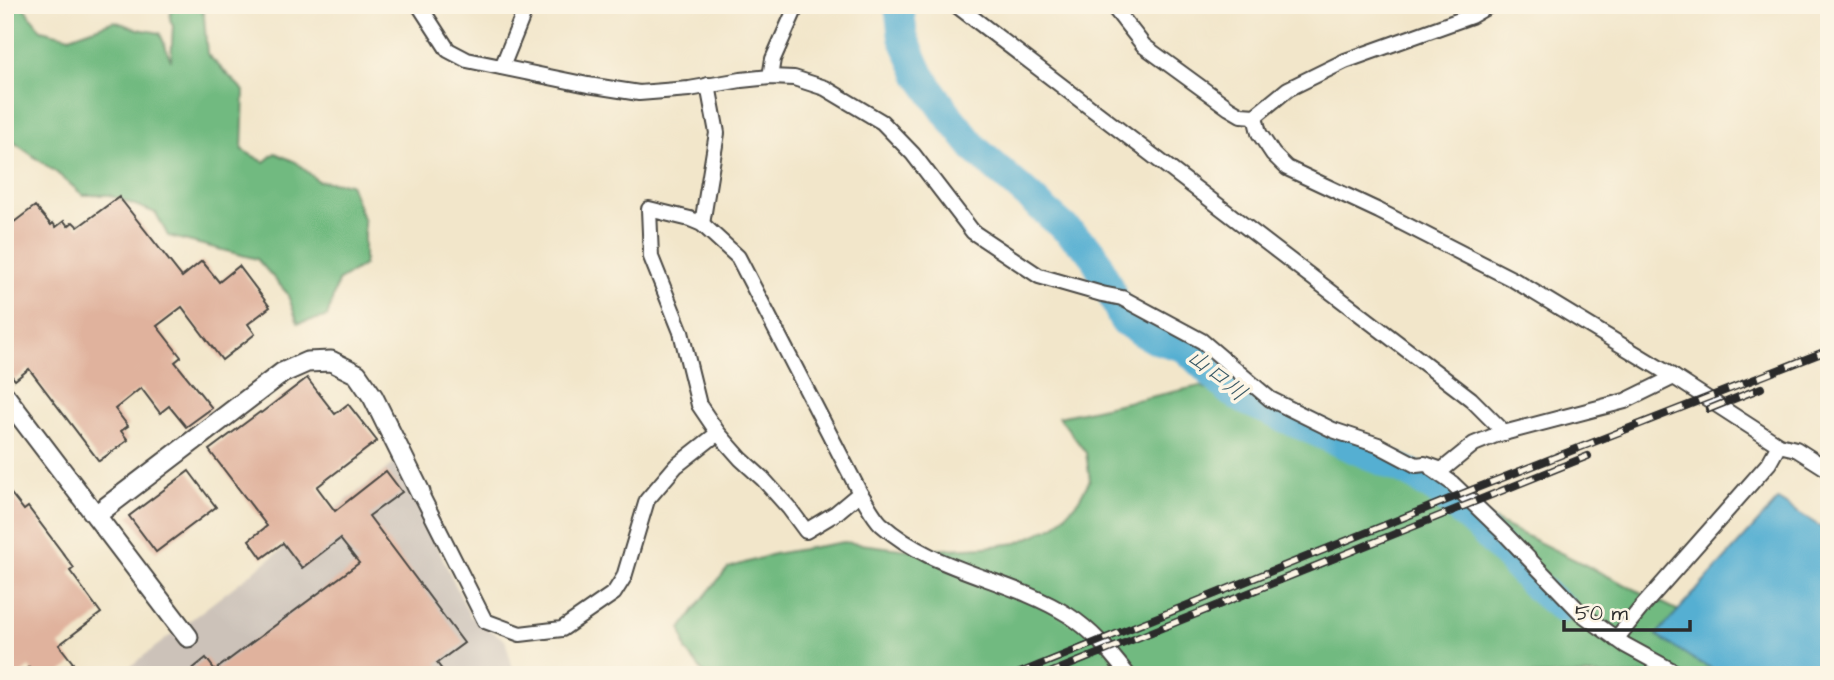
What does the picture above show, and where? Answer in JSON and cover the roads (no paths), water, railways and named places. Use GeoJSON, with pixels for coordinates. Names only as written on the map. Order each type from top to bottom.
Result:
{"type":"FeatureCollection","features":[{"type":"Feature","properties":{"kind":"street"},"geometry":{"type":"LineString","coordinates":[[419,5],[448,50],[467,60],[588,85],[639,93],[689,89],[769,77],[794,78],[825,88],[882,122],[913,154],[973,232],[1039,276],[1122,298],[1202,341],[1270,399],[1333,430],[1378,445],[1416,466],[1426,464],[1442,470],[1474,444],[1625,401],[1674,377]]}},
{"type":"Feature","properties":{"kind":"street"},"geometry":{"type":"LineString","coordinates":[[502,67],[527,5]]}},
{"type":"Feature","properties":{"kind":"street"},"geometry":{"type":"LineString","coordinates":[[769,77],[773,58],[797,5]]}},
{"type":"Feature","properties":{"kind":"street"},"geometry":{"type":"LineString","coordinates":[[956,5],[1471,399],[1505,433]]}},
{"type":"Feature","properties":{"kind":"street"},"geometry":{"type":"LineString","coordinates":[[1112,5],[1144,46],[1229,108],[1241,115],[1255,117],[1288,89],[1345,61],[1471,16],[1490,5]]}},
{"type":"Feature","properties":{"kind":"street"},"geometry":{"type":"LineString","coordinates":[[702,224],[717,133],[708,85]]}},
{"type":"Feature","properties":{"kind":"street"},"geometry":{"type":"LineString","coordinates":[[1255,117],[1259,133],[1273,154],[1287,168],[1514,279],[1779,445],[1796,449],[1829,470]]}},
{"type":"Feature","properties":{"kind":"street"},"geometry":{"type":"LineString","coordinates":[[860,493],[836,513],[806,531],[781,498],[719,433],[699,405],[681,332],[651,257],[649,209],[702,224],[738,257],[860,493],[879,522],[906,543],[963,572],[1036,598],[1067,614],[1090,630],[1128,675]]}},
{"type":"Feature","properties":{"kind":"street"},"geometry":{"type":"LineString","coordinates":[[96,515],[282,373],[307,362],[331,361],[357,374],[373,397],[485,621],[520,634],[562,629],[614,593],[624,577],[647,500],[676,466],[719,433]]}},
{"type":"Feature","properties":{"kind":"street"},"geometry":{"type":"LineString","coordinates":[[5,396],[188,637]]}},
{"type":"Feature","properties":{"kind":"street"},"geometry":{"type":"LineString","coordinates":[[1616,639],[1769,463],[1779,445]]}},
{"type":"Feature","properties":{"kind":"street"},"geometry":{"type":"LineString","coordinates":[[1426,464],[1461,491],[1582,614],[1616,639],[1680,675]]}},
{"type":"Feature","properties":{"kind":"water"},"geometry":{"type":"Polygon","coordinates":[[[1778,500],[1829,532],[1829,675],[1724,675],[1656,635],[1778,500]]]}},
{"type":"Feature","properties":{"kind":"waterway","name":"山口川"},"geometry":{"type":"LineString","coordinates":[[898,5],[903,37],[920,75],[948,115],[976,150],[1093,253],[1124,321],[1152,338],[1184,347],[1231,392],[1247,401],[1410,473],[1438,491],[1484,532],[1532,583],[1562,608]]}},
{"type":"Feature","properties":{"kind":"railway"},"geometry":{"type":"LineString","coordinates":[[1015,675],[1474,489],[1829,350]]}},
{"type":"Feature","properties":{"kind":"railway"},"geometry":{"type":"LineString","coordinates":[[1709,409],[1761,388]]}},
{"type":"Feature","properties":{"kind":"railway"},"geometry":{"type":"LineString","coordinates":[[1045,675],[1588,456]]}}]}
